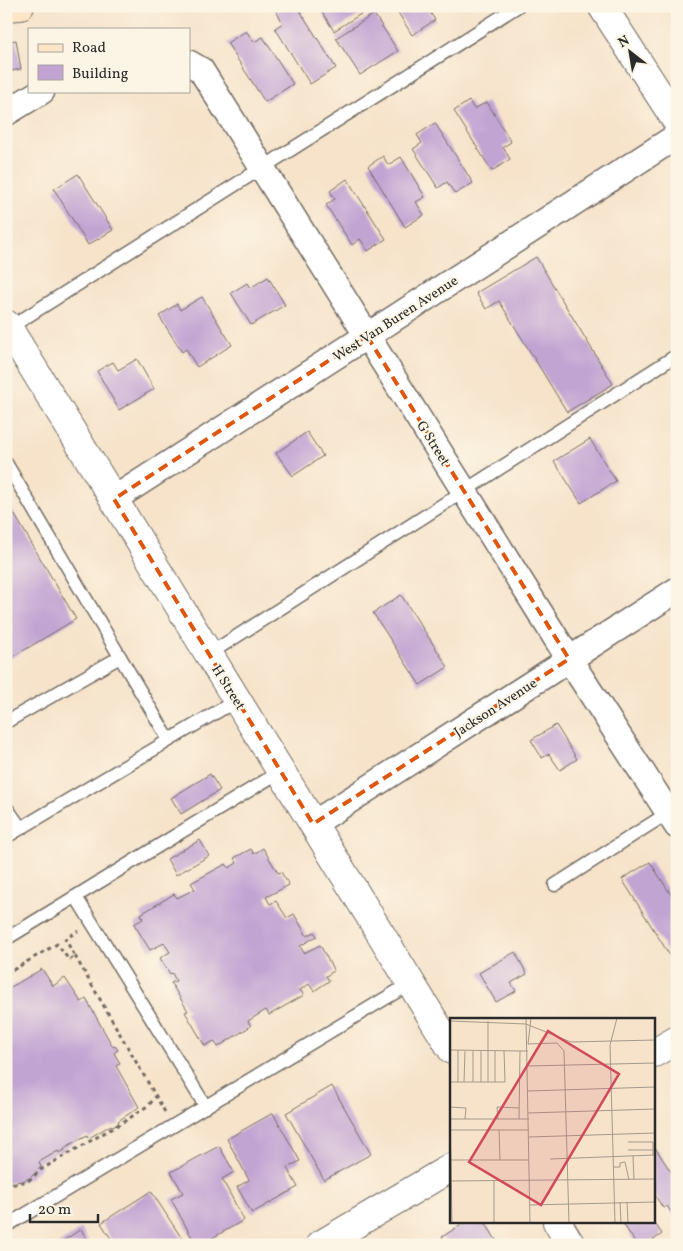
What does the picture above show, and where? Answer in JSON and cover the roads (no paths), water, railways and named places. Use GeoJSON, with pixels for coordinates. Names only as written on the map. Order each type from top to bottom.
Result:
{"type":"FeatureCollection","features":[{"type":"Feature","properties":{"kind":"main road"},"geometry":{"type":"LineString","coordinates":[[6,7],[20,6]]}},
{"type":"Feature","properties":{"kind":"street"},"geometry":{"type":"LineString","coordinates":[[602,6],[677,122]]}},
{"type":"Feature","properties":{"kind":"street","name":"G Street"},"geometry":{"type":"LineString","coordinates":[[190,64],[200,70],[569,659],[674,815]]}},
{"type":"Feature","properties":{"kind":"street"},"geometry":{"type":"LineString","coordinates":[[6,113],[40,92]]}},
{"type":"Feature","properties":{"kind":"street","name":"West Van Buren Avenue"},"geometry":{"type":"LineString","coordinates":[[114,499],[677,136]]}},
{"type":"Feature","properties":{"kind":"street","name":"H Street"},"geometry":{"type":"LineString","coordinates":[[7,326],[450,1047]]}},
{"type":"Feature","properties":{"kind":"street","name":"Jackson Avenue"},"geometry":{"type":"LineString","coordinates":[[313,824],[677,590]]}},
{"type":"Feature","properties":{"kind":"street"},"geometry":{"type":"LineString","coordinates":[[656,1052],[677,1040]]}},
{"type":"Feature","properties":{"kind":"street"},"geometry":{"type":"LineString","coordinates":[[320,1245],[450,1168]]}},
{"type":"Feature","properties":{"kind":"street"},"geometry":{"type":"LineString","coordinates":[[558,1224],[571,1245]]}},
{"type":"Feature","properties":{"kind":"lane"},"geometry":{"type":"LineString","coordinates":[[7,326],[262,169],[518,6]]}},
{"type":"Feature","properties":{"kind":"lane"},"geometry":{"type":"LineString","coordinates":[[209,654],[677,355]]}},
{"type":"Feature","properties":{"kind":"lane"},"geometry":{"type":"LineString","coordinates":[[6,463],[169,740]]}},
{"type":"Feature","properties":{"kind":"lane"},"geometry":{"type":"LineString","coordinates":[[6,722],[120,657]]}},
{"type":"Feature","properties":{"kind":"lane"},"geometry":{"type":"LineString","coordinates":[[6,836],[237,700]]}},
{"type":"Feature","properties":{"kind":"lane"},"geometry":{"type":"LineString","coordinates":[[6,939],[280,771]]}},
{"type":"Feature","properties":{"kind":"lane"},"geometry":{"type":"LineString","coordinates":[[6,807],[20,828]]}},
{"type":"Feature","properties":{"kind":"lane"},"geometry":{"type":"LineString","coordinates":[[555,885],[674,815]]}},
{"type":"Feature","properties":{"kind":"lane"},"geometry":{"type":"LineString","coordinates":[[76,897],[206,1107]]}},
{"type":"Feature","properties":{"kind":"lane"},"geometry":{"type":"LineString","coordinates":[[6,1226],[411,983]]}}]}
